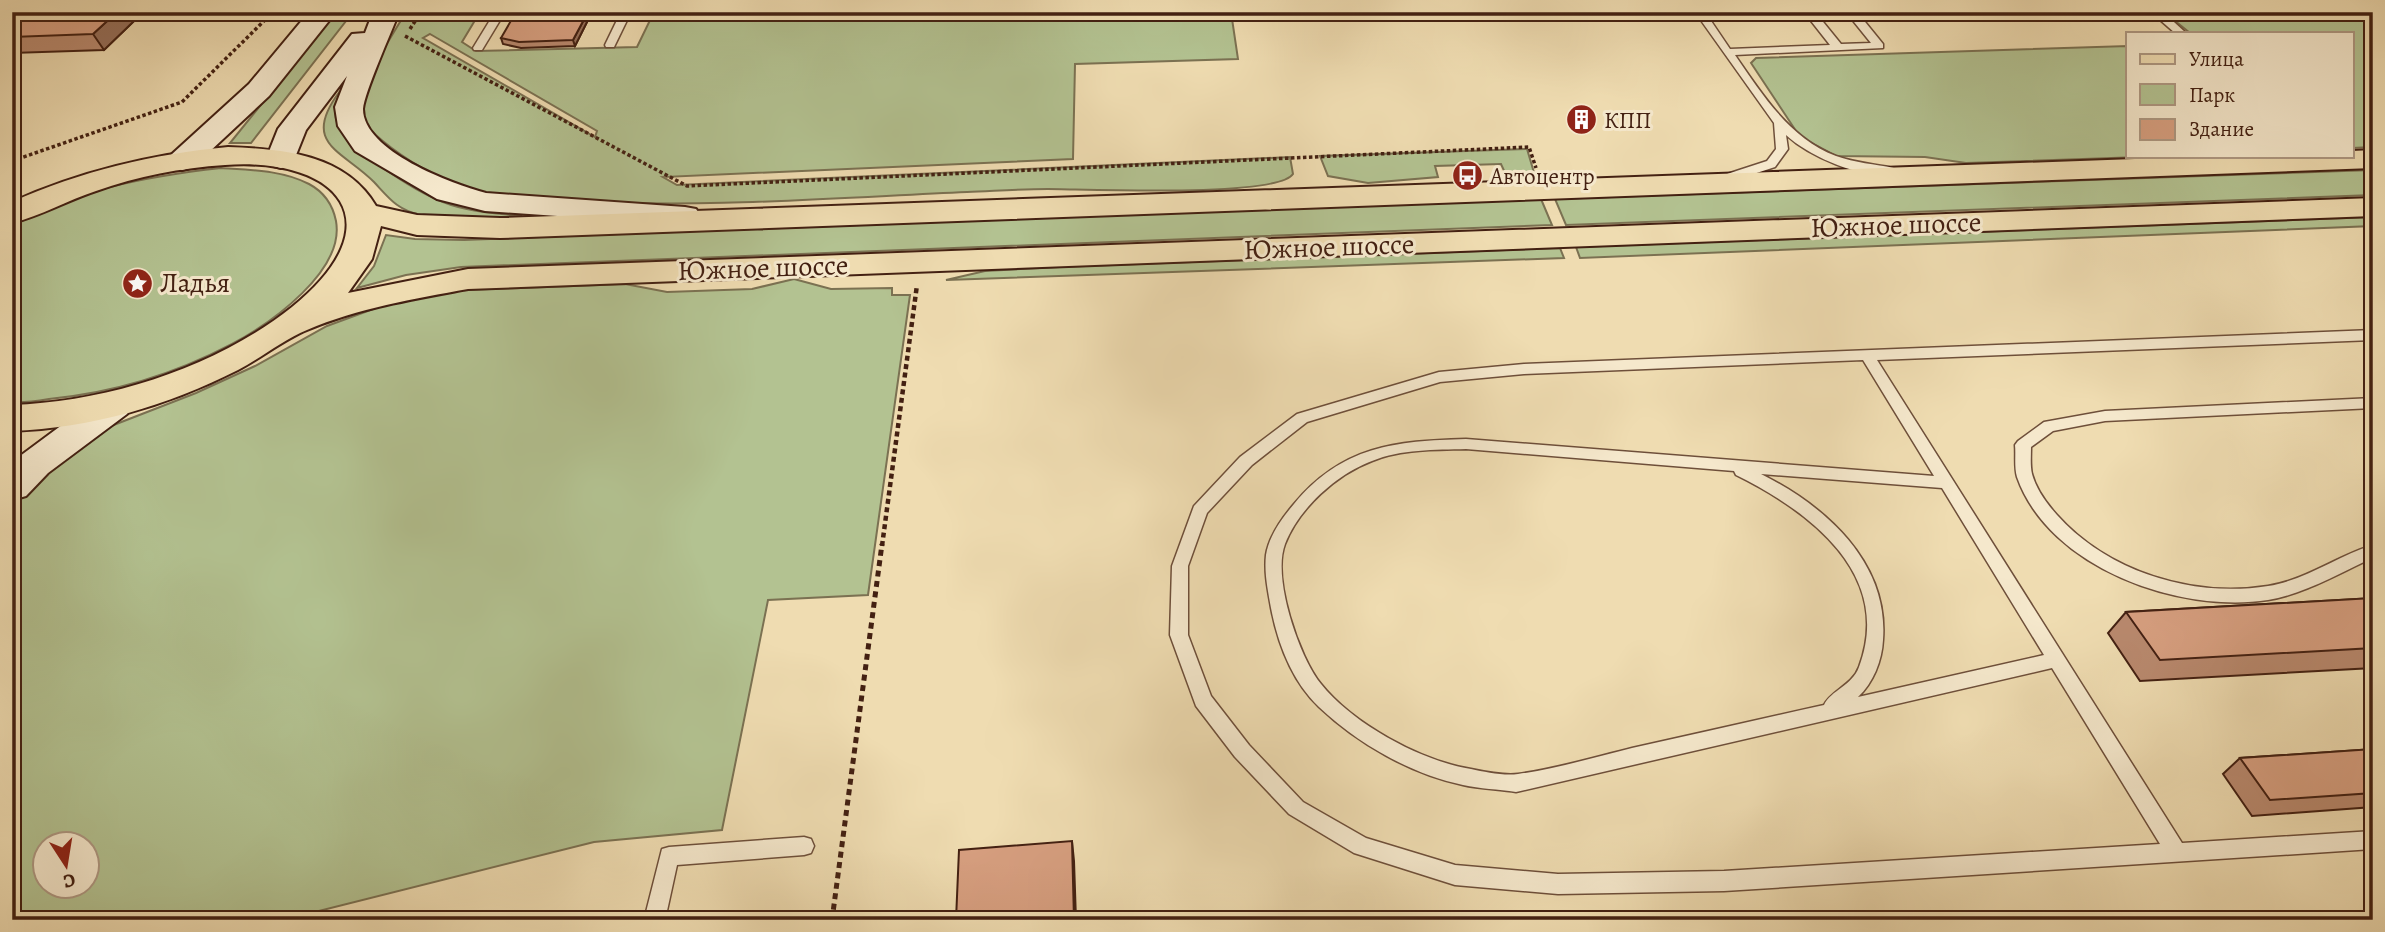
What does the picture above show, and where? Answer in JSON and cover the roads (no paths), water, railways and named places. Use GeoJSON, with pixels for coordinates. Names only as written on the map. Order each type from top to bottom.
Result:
{"type":"FeatureCollection","features":[{"type":"Feature","properties":{"kind":"main road"},"geometry":{"type":"LineString","coordinates":[[182,161],[258,90],[323,12]]}},
{"type":"Feature","properties":{"kind":"main road"},"geometry":{"type":"LineString","coordinates":[[281,159],[292,129],[384,12]]}},
{"type":"Feature","properties":{"kind":"main road"},"geometry":{"type":"LineString","coordinates":[[384,12],[349,107],[352,126],[365,145],[447,192],[485,202],[548,208],[675,216],[792,216]]}},
{"type":"Feature","properties":{"kind":"main road"},"geometry":{"type":"LineString","coordinates":[[12,214],[95,180],[182,161],[234,157],[281,159],[331,174],[353,194],[363,213],[365,228],[350,267],[318,302],[291,323],[230,361],[114,405],[12,418]]}},
{"type":"Feature","properties":{"kind":"main road","name":"Южное шоссе"},"geometry":{"type":"LineString","coordinates":[[363,213],[417,225],[458,228],[1935,175],[2328,158],[2373,159]]}},
{"type":"Feature","properties":{"kind":"main road","name":"Южное шоссе"},"geometry":{"type":"LineString","coordinates":[[291,323],[375,296],[468,279],[2373,207]]}},
{"type":"Feature","properties":{"kind":"main road"},"geometry":{"type":"LineString","coordinates":[[12,485],[34,463],[114,405]]}},
{"type":"Feature","properties":{"kind":"lane"},"geometry":{"type":"LineString","coordinates":[[478,48],[500,12]]}},
{"type":"Feature","properties":{"kind":"lane"},"geometry":{"type":"LineString","coordinates":[[610,45],[626,12]]}},
{"type":"Feature","properties":{"kind":"lane"},"geometry":{"type":"LineString","coordinates":[[1700,12],[1778,125],[1802,144],[1853,166],[1935,175]]}},
{"type":"Feature","properties":{"kind":"lane"},"geometry":{"type":"LineString","coordinates":[[1809,12],[1838,48]]}},
{"type":"Feature","properties":{"kind":"lane"},"geometry":{"type":"LineString","coordinates":[[1727,52],[1879,46],[1851,12]]}},
{"type":"Feature","properties":{"kind":"lane"},"geometry":{"type":"LineString","coordinates":[[2156,12],[2180,32]]}},
{"type":"Feature","properties":{"kind":"lane"},"geometry":{"type":"LineString","coordinates":[[1708,182],[1771,164],[1782,149],[1778,125]]}},
{"type":"Feature","properties":{"kind":"lane"},"geometry":{"type":"LineString","coordinates":[[2373,335],[1524,369],[1439,377],[1302,418],[1246,461],[1200,510],[1180,566],[1179,635],[1203,700],[1242,751],[1296,808],[1360,846],[1455,875],[1558,884],[1724,881],[2373,841]]}},
{"type":"Feature","properties":{"kind":"lane"},"geometry":{"type":"LineString","coordinates":[[1867,355],[2177,853]]}},
{"type":"Feature","properties":{"kind":"lane"},"geometry":{"type":"LineString","coordinates":[[2373,403],[2105,416],[2049,426],[2023,445],[2024,475],[2039,507],[2074,542],[2118,570],[2199,596],[2269,593],[2373,551]]}},
{"type":"Feature","properties":{"kind":"lane"},"geometry":{"type":"LineString","coordinates":[[1946,483],[1466,444],[1379,452],[1348,467],[1315,491],[1276,545],[1275,576],[1282,624],[1296,663],[1322,699],[1359,730],[1453,774],[1516,783],[2057,660]]}},
{"type":"Feature","properties":{"kind":"lane"},"geometry":{"type":"LineString","coordinates":[[1730,466],[1778,487],[1814,515],[1847,547],[1877,608],[1877,635],[1870,663],[1855,692],[1819,713]]}},
{"type":"Feature","properties":{"kind":"lane"},"geometry":{"type":"LineString","coordinates":[[654,920],[669,856],[804,846]]}},
{"type":"Feature","properties":{"kind":"place","name":"КПП"},"geometry":{"type":"Point","coordinates":[1581,120]}},
{"type":"Feature","properties":{"kind":"place","name":"Автоцентр"},"geometry":{"type":"Point","coordinates":[1467,176]}},
{"type":"Feature","properties":{"kind":"place","name":"Ладья"},"geometry":{"type":"Point","coordinates":[137,283]}}]}
